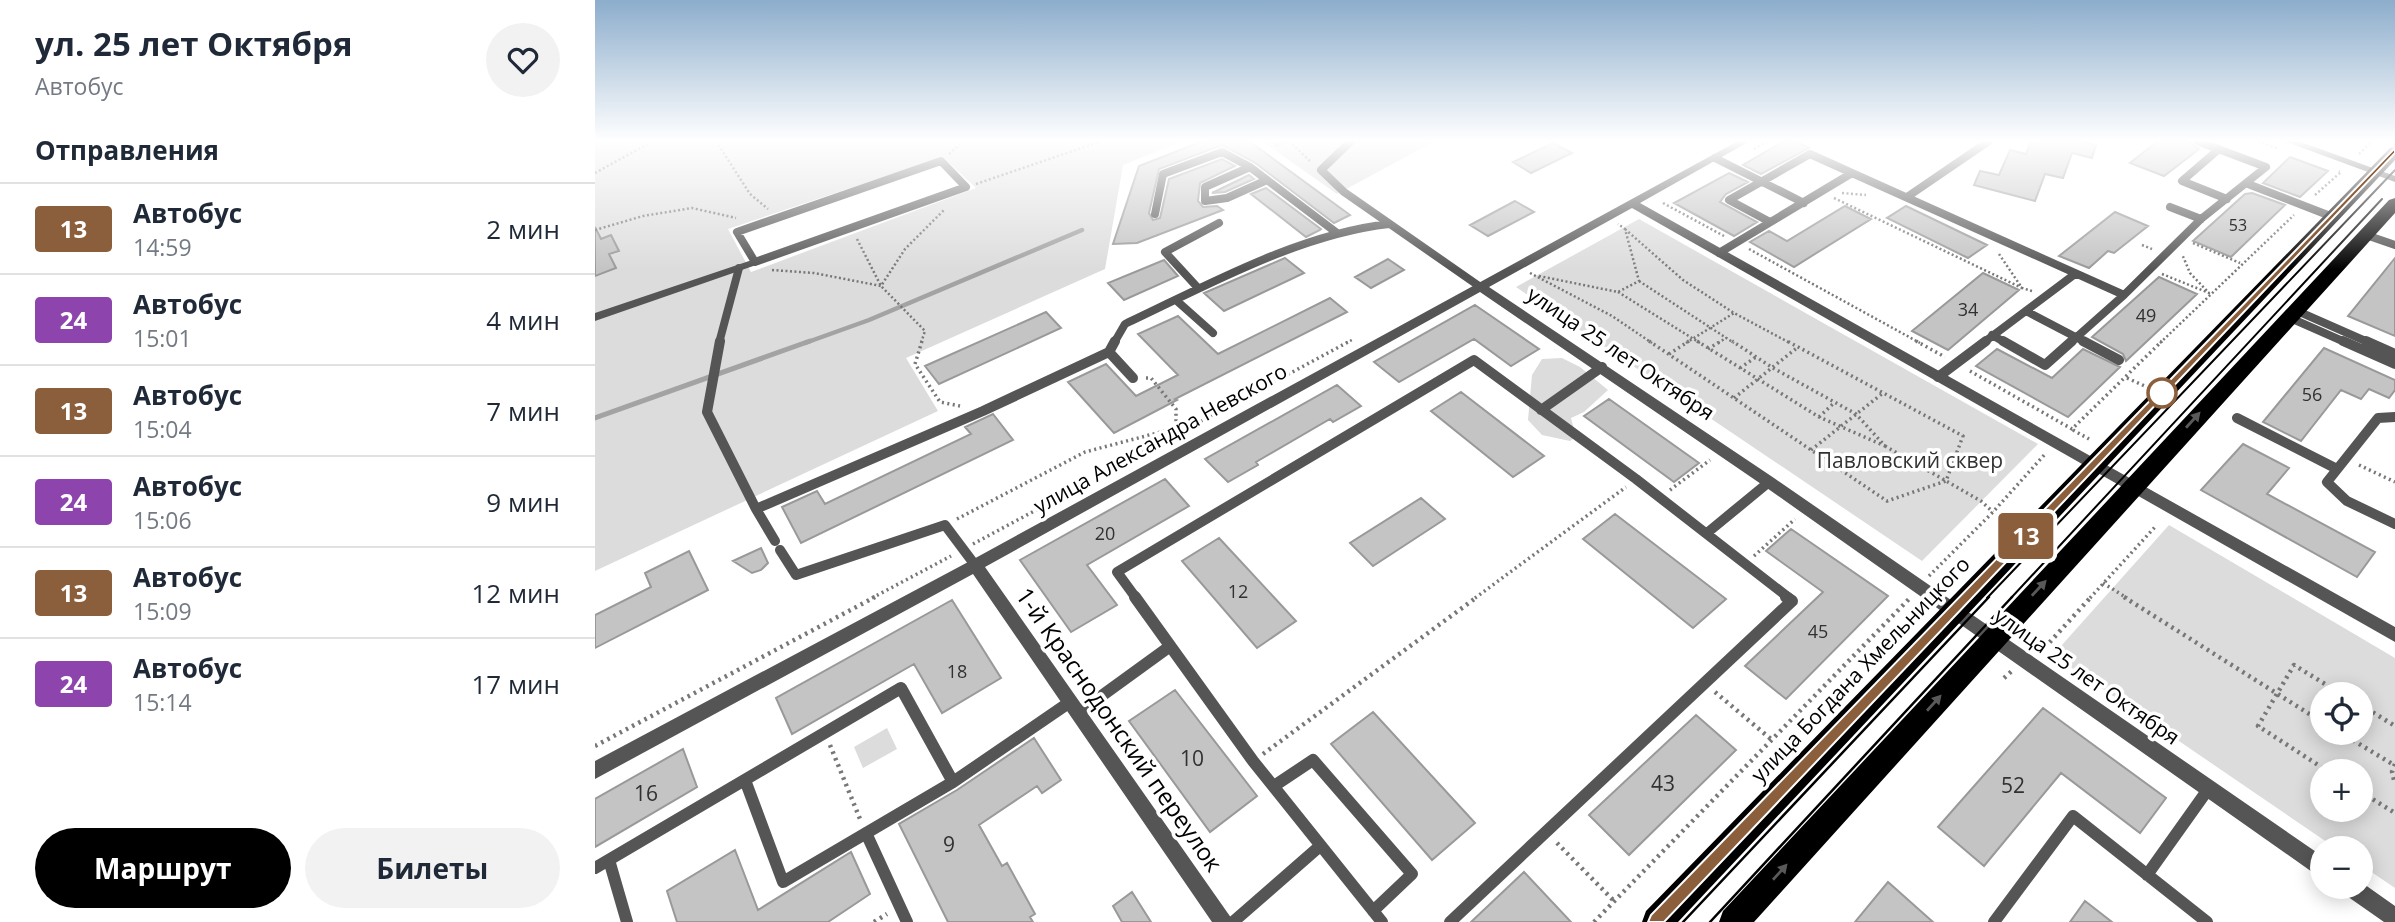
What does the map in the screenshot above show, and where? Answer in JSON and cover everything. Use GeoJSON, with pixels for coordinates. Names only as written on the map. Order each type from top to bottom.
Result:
{"type":"FeatureCollection","features":[{"type":"Feature","properties":{"kind":"highway","name":"улица Богдана Хмельницкого"},"geometry":{"type":"LineString","coordinates":[[1657,922],[2364,184]]}},
{"type":"Feature","properties":{"kind":"highway"},"geometry":{"type":"LineString","coordinates":[[1734,922],[2395,203]]}},
{"type":"Feature","properties":{"kind":"street","name":"улица Александра Невского"},"geometry":{"type":"LineString","coordinates":[[595,770],[975,565],[1667,184]]}},
{"type":"Feature","properties":{"kind":"street"},"geometry":{"type":"LineString","coordinates":[[1632,203],[2395,635]]}},
{"type":"Feature","properties":{"kind":"street"},"geometry":{"type":"LineString","coordinates":[[595,317],[755,262]]}},
{"type":"Feature","properties":{"kind":"street","name":"улица 25 лет Октября"},"geometry":{"type":"LineString","coordinates":[[1479,286],[1769,482],[2310,859]]}},
{"type":"Feature","properties":{"kind":"street","name":"1-й Краснодонский переулок"},"geometry":{"type":"LineString","coordinates":[[975,565],[1224,922]]}},
{"type":"Feature","properties":{"kind":"street"},"geometry":{"type":"LineString","coordinates":[[2368,899],[2395,918]]}},
{"type":"Feature","properties":{"kind":"lane"},"geometry":{"type":"LineString","coordinates":[[875,184],[737,232],[755,262],[966,187],[963,184]]}},
{"type":"Feature","properties":{"kind":"lane"},"geometry":{"type":"LineString","coordinates":[[1155,214],[1161,184]]}},
{"type":"Feature","properties":{"kind":"lane"},"geometry":{"type":"LineString","coordinates":[[1212,184],[1205,187],[1205,201],[1227,198],[1258,184]]}},
{"type":"Feature","properties":{"kind":"lane"},"geometry":{"type":"LineString","coordinates":[[1272,184],[1337,233]]}},
{"type":"Feature","properties":{"kind":"lane"},"geometry":{"type":"LineString","coordinates":[[1336,184],[1479,286]]}},
{"type":"Feature","properties":{"kind":"lane"},"geometry":{"type":"LineString","coordinates":[[1758,184],[1729,200],[1770,222]]}},
{"type":"Feature","properties":{"kind":"lane"},"geometry":{"type":"LineString","coordinates":[[1766,184],[1804,203]]}},
{"type":"Feature","properties":{"kind":"lane"},"geometry":{"type":"LineString","coordinates":[[1719,253],[1835,184]]}},
{"type":"Feature","properties":{"kind":"lane"},"geometry":{"type":"LineString","coordinates":[[1877,184],[2124,295]]}},
{"type":"Feature","properties":{"kind":"lane"},"geometry":{"type":"LineString","coordinates":[[1906,197],[1925,184]]}},
{"type":"Feature","properties":{"kind":"lane"},"geometry":{"type":"LineString","coordinates":[[2190,184],[2227,199]]}},
{"type":"Feature","properties":{"kind":"lane"},"geometry":{"type":"LineString","coordinates":[[1992,335],[2045,365],[2124,295],[2201,219],[2248,184]]}},
{"type":"Feature","properties":{"kind":"lane"},"geometry":{"type":"LineString","coordinates":[[2248,184],[2333,217]]}},
{"type":"Feature","properties":{"kind":"lane"},"geometry":{"type":"LineString","coordinates":[[2171,207],[2201,219]]}},
{"type":"Feature","properties":{"kind":"lane"},"geometry":{"type":"LineString","coordinates":[[1198,288],[1165,252],[1219,223]]}},
{"type":"Feature","properties":{"kind":"lane"},"geometry":{"type":"LineString","coordinates":[[756,509],[983,411],[1109,352],[1125,324],[1198,288],[1278,252],[1295,249],[1337,233],[1389,224]]}},
{"type":"Feature","properties":{"kind":"lane"},"geometry":{"type":"LineString","coordinates":[[2366,235],[2395,245]]}},
{"type":"Feature","properties":{"kind":"lane"},"geometry":{"type":"LineString","coordinates":[[739,268],[720,339],[707,412],[756,509],[796,575],[946,525],[975,565]]}},
{"type":"Feature","properties":{"kind":"lane"},"geometry":{"type":"LineString","coordinates":[[1938,377],[2075,274]]}},
{"type":"Feature","properties":{"kind":"lane"},"geometry":{"type":"LineString","coordinates":[[1177,300],[1213,333]]}},
{"type":"Feature","properties":{"kind":"lane"},"geometry":{"type":"LineString","coordinates":[[2025,311],[2119,360]]}},
{"type":"Feature","properties":{"kind":"lane"},"geometry":{"type":"LineString","coordinates":[[2292,314],[2395,354]]}},
{"type":"Feature","properties":{"kind":"lane"},"geometry":{"type":"LineString","coordinates":[[2292,314],[2395,364]]}},
{"type":"Feature","properties":{"kind":"lane"},"geometry":{"type":"LineString","coordinates":[[1109,352],[1133,378]]}},
{"type":"Feature","properties":{"kind":"lane"},"geometry":{"type":"LineString","coordinates":[[1274,786],[1313,760],[1412,874],[1378,917],[1253,761],[1168,647],[1117,572],[1474,360],[1707,533],[1793,601],[1450,922]]}},
{"type":"Feature","properties":{"kind":"lane"},"geometry":{"type":"LineString","coordinates":[[1541,410],[1602,367]]}},
{"type":"Feature","properties":{"kind":"lane"},"geometry":{"type":"LineString","coordinates":[[2395,416],[2378,418],[2326,482],[2337,495],[2395,524]]}},
{"type":"Feature","properties":{"kind":"lane"},"geometry":{"type":"LineString","coordinates":[[2237,418],[2337,469]]}},
{"type":"Feature","properties":{"kind":"lane"},"geometry":{"type":"LineString","coordinates":[[1707,533],[1769,482]]}},
{"type":"Feature","properties":{"kind":"lane"},"geometry":{"type":"LineString","coordinates":[[745,780],[783,881],[953,782],[1168,647]]}},
{"type":"Feature","properties":{"kind":"lane"},"geometry":{"type":"LineString","coordinates":[[595,868],[901,688],[953,782]]}},
{"type":"Feature","properties":{"kind":"lane"},"geometry":{"type":"LineString","coordinates":[[2147,875],[2209,788]]}},
{"type":"Feature","properties":{"kind":"lane"},"geometry":{"type":"LineString","coordinates":[[1994,922],[2073,816],[2207,922]]}},
{"type":"Feature","properties":{"kind":"lane"},"geometry":{"type":"LineString","coordinates":[[866,833],[907,922]]}},
{"type":"Feature","properties":{"kind":"lane"},"geometry":{"type":"LineString","coordinates":[[1233,922],[1320,846]]}},
{"type":"Feature","properties":{"kind":"lane"},"geometry":{"type":"LineString","coordinates":[[609,860],[627,922]]}},
{"type":"Feature","properties":{"kind":"path"},"geometry":{"type":"LineString","coordinates":[[744,184],[750,194],[777,218]]}},
{"type":"Feature","properties":{"kind":"path"},"geometry":{"type":"LineString","coordinates":[[881,286],[905,249],[966,187],[975,184]]}},
{"type":"Feature","properties":{"kind":"path"},"geometry":{"type":"LineString","coordinates":[[2072,429],[2127,378],[2239,263],[2328,184]]}},
{"type":"Feature","properties":{"kind":"path"},"geometry":{"type":"LineString","coordinates":[[1822,192],[2022,288],[2047,295]]}},
{"type":"Feature","properties":{"kind":"path"},"geometry":{"type":"LineString","coordinates":[[1662,203],[1935,352]]}},
{"type":"Feature","properties":{"kind":"path"},"geometry":{"type":"LineString","coordinates":[[595,230],[643,216],[692,208],[739,219],[747,228]]}},
{"type":"Feature","properties":{"kind":"path"},"geometry":{"type":"LineString","coordinates":[[1607,217],[1625,229],[1683,280],[1734,313],[1963,436],[1946,481]]}},
{"type":"Feature","properties":{"kind":"path"},"geometry":{"type":"LineString","coordinates":[[852,228],[881,286],[925,331],[915,364],[940,402],[983,411]]}},
{"type":"Feature","properties":{"kind":"path"},"geometry":{"type":"LineString","coordinates":[[1625,229],[1639,281],[1773,368],[1856,414],[1885,446]]}},
{"type":"Feature","properties":{"kind":"path"},"geometry":{"type":"LineString","coordinates":[[2209,293],[2190,274],[2183,260],[2181,238],[2239,263]]}},
{"type":"Feature","properties":{"kind":"path"},"geometry":{"type":"LineString","coordinates":[[1997,253],[2022,288]]}},
{"type":"Feature","properties":{"kind":"path"},"geometry":{"type":"LineString","coordinates":[[1518,265],[1612,316],[1887,501],[1946,481]]}},
{"type":"Feature","properties":{"kind":"path"},"geometry":{"type":"LineString","coordinates":[[739,268],[814,272],[881,286]]}},
{"type":"Feature","properties":{"kind":"path"},"geometry":{"type":"LineString","coordinates":[[2150,269],[2209,293]]}},
{"type":"Feature","properties":{"kind":"path"},"geometry":{"type":"LineString","coordinates":[[1533,275],[1618,292],[1819,417],[1885,446],[1981,501],[1993,512]]}},
{"type":"Feature","properties":{"kind":"path"},"geometry":{"type":"LineString","coordinates":[[1618,292],[1639,281]]}},
{"type":"Feature","properties":{"kind":"path"},"geometry":{"type":"LineString","coordinates":[[1669,355],[1734,313]]}},
{"type":"Feature","properties":{"kind":"path"},"geometry":{"type":"LineString","coordinates":[[595,746],[1360,335]]}},
{"type":"Feature","properties":{"kind":"path"},"geometry":{"type":"LineString","coordinates":[[1708,349],[1726,338]]}},
{"type":"Feature","properties":{"kind":"path"},"geometry":{"type":"LineString","coordinates":[[1734,398],[1798,347]]}},
{"type":"Feature","properties":{"kind":"path"},"geometry":{"type":"LineString","coordinates":[[1739,369],[1756,357]]}},
{"type":"Feature","properties":{"kind":"path"},"geometry":{"type":"LineString","coordinates":[[1957,363],[2089,439]]}},
{"type":"Feature","properties":{"kind":"path"},"geometry":{"type":"LineString","coordinates":[[1133,378],[1151,378],[1167,396],[1176,409],[1177,431]]}},
{"type":"Feature","properties":{"kind":"path"},"geometry":{"type":"LineString","coordinates":[[2127,378],[2151,388]]}},
{"type":"Feature","properties":{"kind":"path"},"geometry":{"type":"LineString","coordinates":[[1811,450],[1883,393]]}},
{"type":"Feature","properties":{"kind":"path"},"geometry":{"type":"LineString","coordinates":[[1819,417],[1835,402]]}},
{"type":"Feature","properties":{"kind":"path"},"geometry":{"type":"LineString","coordinates":[[946,525],[1085,452],[1177,431]]}},
{"type":"Feature","properties":{"kind":"path"},"geometry":{"type":"LineString","coordinates":[[1594,922],[1903,607],[1919,586],[1993,512],[2046,453]]}},
{"type":"Feature","properties":{"kind":"path"},"geometry":{"type":"LineString","coordinates":[[2345,458],[2395,482]]}},
{"type":"Feature","properties":{"kind":"path"},"geometry":{"type":"LineString","coordinates":[[1660,498],[1710,460]]}},
{"type":"Feature","properties":{"kind":"path"},"geometry":{"type":"LineString","coordinates":[[1253,761],[1636,480]]}},
{"type":"Feature","properties":{"kind":"path"},"geometry":{"type":"LineString","coordinates":[[1745,564],[1795,519]]}},
{"type":"Feature","properties":{"kind":"path"},"geometry":{"type":"LineString","coordinates":[[2004,678],[2049,643],[2155,527]]}},
{"type":"Feature","properties":{"kind":"path"},"geometry":{"type":"LineString","coordinates":[[2103,583],[2310,715]]}},
{"type":"Feature","properties":{"kind":"path"},"geometry":{"type":"LineString","coordinates":[[2310,760],[2258,726],[2294,665],[2322,682]]}},
{"type":"Feature","properties":{"kind":"path"},"geometry":{"type":"LineString","coordinates":[[1705,684],[1772,740]]}},
{"type":"Feature","properties":{"kind":"path"},"geometry":{"type":"LineString","coordinates":[[2373,712],[2395,726]]}},
{"type":"Feature","properties":{"kind":"path"},"geometry":{"type":"LineString","coordinates":[[825,733],[866,833]]}},
{"type":"Feature","properties":{"kind":"path"},"geometry":{"type":"LineString","coordinates":[[2361,745],[2395,765],[2392,772],[2395,784]]}},
{"type":"Feature","properties":{"kind":"path"},"geometry":{"type":"LineString","coordinates":[[2373,799],[2395,813]]}},
{"type":"Feature","properties":{"kind":"path"},"geometry":{"type":"LineString","coordinates":[[1546,832],[1614,901]]}},
{"type":"Feature","properties":{"kind":"green space"},"geometry":{"type":"Polygon","coordinates":[[[595,184],[862,184],[728,229],[751,272],[976,188],[972,184],[1120,184],[1105,269],[906,358],[938,411],[595,571],[595,184]]]}},
{"type":"Feature","properties":{"kind":"green space"},"geometry":{"type":"Polygon","coordinates":[[[1323,184],[1355,184],[1337,194],[1323,184]]]}},
{"type":"Feature","properties":{"kind":"green space","name":"Павловский сквер"},"geometry":{"type":"Polygon","coordinates":[[[1639,219],[2038,444],[1922,561],[1516,287],[1639,219]]]}},
{"type":"Feature","properties":{"kind":"green space"},"geometry":{"type":"Polygon","coordinates":[[[1562,358],[1580,367],[1608,390],[1584,412],[1571,418],[1576,437],[1570,441],[1542,435],[1528,420],[1532,375],[1542,359],[1562,358]]]}},
{"type":"Feature","properties":{"kind":"green space"},"geometry":{"type":"Polygon","coordinates":[[[2169,525],[2395,658],[2395,888],[2373,873],[2373,836],[2318,836],[2053,655],[2169,525]]]}},
{"type":"Feature","properties":{"kind":"green space"},"geometry":{"type":"Polygon","coordinates":[[[887,728],[897,749],[863,768],[854,747],[887,728]]]}},
{"type":"Feature","properties":{"kind":"building"},"geometry":{"type":"Polygon","coordinates":[[[1133,184],[1156,184],[1149,213],[1153,220],[1160,218],[1168,184],[1200,184],[1198,201],[1203,207],[1217,206],[1223,210],[1137,243],[1113,244],[1133,184]]]}},
{"type":"Feature","properties":{"kind":"building"},"geometry":{"type":"Polygon","coordinates":[[[1230,184],[1243,184],[1225,192],[1212,193],[1230,184]]]}},
{"type":"Feature","properties":{"kind":"building"},"geometry":{"type":"Polygon","coordinates":[[[1283,184],[1308,184],[1350,215],[1334,223],[1283,184]]]}},
{"type":"Feature","properties":{"kind":"building"},"geometry":{"type":"Polygon","coordinates":[[[1709,184],[1744,184],[1726,194],[1720,202],[1757,222],[1734,236],[1674,203],[1709,184]]]}},
{"type":"Feature","properties":{"kind":"building"},"geometry":{"type":"Polygon","coordinates":[[[1974,184],[2041,184],[2035,201],[1974,184]]]}},
{"type":"Feature","properties":{"kind":"building"},"geometry":{"type":"Polygon","coordinates":[[[2266,184],[2314,184],[2300,197],[2266,184]]]}},
{"type":"Feature","properties":{"kind":"building"},"geometry":{"type":"Polygon","coordinates":[[[1266,188],[1321,229],[1306,237],[1251,194],[1266,188]]]}},
{"type":"Feature","properties":{"kind":"building"},"geometry":{"type":"Polygon","coordinates":[[[2252,193],[2285,205],[2231,257],[2193,241],[2245,194],[2252,193]]]}},
{"type":"Feature","properties":{"kind":"building"},"geometry":{"type":"Polygon","coordinates":[[[1515,201],[1534,212],[1488,236],[1470,225],[1515,201]]]}},
{"type":"Feature","properties":{"kind":"building"},"geometry":{"type":"Polygon","coordinates":[[[1845,206],[1871,219],[1794,267],[1750,242],[1769,231],[1787,241],[1845,206]]]}},
{"type":"Feature","properties":{"kind":"building"},"geometry":{"type":"Polygon","coordinates":[[[1906,206],[1987,245],[1968,258],[1887,218],[1906,206]]]}},
{"type":"Feature","properties":{"kind":"building"},"geometry":{"type":"Polygon","coordinates":[[[2115,212],[2148,226],[2114,253],[2108,251],[2089,268],[2059,256],[2115,212]]]}},
{"type":"Feature","properties":{"kind":"building"},"geometry":{"type":"Polygon","coordinates":[[[595,227],[601,239],[611,235],[619,251],[609,254],[616,268],[595,276],[595,227]]]}},
{"type":"Feature","properties":{"kind":"building"},"geometry":{"type":"Polygon","coordinates":[[[1285,258],[1304,273],[1224,311],[1204,293],[1285,258]]]}},
{"type":"Feature","properties":{"kind":"building"},"geometry":{"type":"Polygon","coordinates":[[[2395,258],[2395,336],[2348,316],[2395,258]]]}},
{"type":"Feature","properties":{"kind":"building"},"geometry":{"type":"Polygon","coordinates":[[[1388,259],[1404,270],[1371,288],[1355,277],[1388,259]]]}},
{"type":"Feature","properties":{"kind":"building"},"geometry":{"type":"Polygon","coordinates":[[[1164,260],[1178,276],[1124,300],[1108,283],[1164,260]]]}},
{"type":"Feature","properties":{"kind":"building"},"geometry":{"type":"Polygon","coordinates":[[[1983,273],[2019,290],[1948,350],[1912,331],[1983,273]]]}},
{"type":"Feature","properties":{"kind":"building"},"geometry":{"type":"Polygon","coordinates":[[[2159,277],[2197,294],[2126,361],[2123,354],[2092,337],[2159,277]]]}},
{"type":"Feature","properties":{"kind":"building"},"geometry":{"type":"Polygon","coordinates":[[[1330,298],[1347,312],[1114,433],[1068,382],[1106,364],[1136,396],[1178,375],[1138,334],[1178,316],[1218,354],[1330,298]]]}},
{"type":"Feature","properties":{"kind":"building"},"geometry":{"type":"Polygon","coordinates":[[[1475,305],[1539,349],[1511,366],[1474,339],[1399,382],[1374,362],[1475,305]]]}},
{"type":"Feature","properties":{"kind":"building"},"geometry":{"type":"Polygon","coordinates":[[[1046,312],[1061,328],[939,384],[925,366],[1046,312]]]}},
{"type":"Feature","properties":{"kind":"building"},"geometry":{"type":"Polygon","coordinates":[[[2324,348],[2395,380],[2395,390],[2389,398],[2369,389],[2361,399],[2341,390],[2301,441],[2263,422],[2324,348]]]}},
{"type":"Feature","properties":{"kind":"building"},"geometry":{"type":"Polygon","coordinates":[[[1997,349],[2052,378],[2083,349],[2120,367],[2068,417],[1976,366],[1997,349]]]}},
{"type":"Feature","properties":{"kind":"building"},"geometry":{"type":"Polygon","coordinates":[[[1337,385],[1361,406],[1333,422],[1330,419],[1256,462],[1258,465],[1228,482],[1205,459],[1337,385]]]}},
{"type":"Feature","properties":{"kind":"building"},"geometry":{"type":"Polygon","coordinates":[[[1461,392],[1544,456],[1513,477],[1431,411],[1461,392]]]}},
{"type":"Feature","properties":{"kind":"building"},"geometry":{"type":"Polygon","coordinates":[[[1609,399],[1699,463],[1674,482],[1584,416],[1609,399]]]}},
{"type":"Feature","properties":{"kind":"building"},"geometry":{"type":"Polygon","coordinates":[[[993,414],[1013,440],[801,543],[782,507],[817,491],[825,504],[971,434],[965,427],[993,414]]]}},
{"type":"Feature","properties":{"kind":"building"},"geometry":{"type":"Polygon","coordinates":[[[2243,444],[2289,468],[2267,494],[2375,552],[2357,577],[2201,490],[2243,444]]]}},
{"type":"Feature","properties":{"kind":"building"},"geometry":{"type":"Polygon","coordinates":[[[1165,479],[1189,506],[1087,565],[1117,605],[1071,632],[1020,560],[1165,479]]]}},
{"type":"Feature","properties":{"kind":"building"},"geometry":{"type":"Polygon","coordinates":[[[1421,498],[1445,519],[1373,566],[1350,543],[1421,498]]]}},
{"type":"Feature","properties":{"kind":"building"},"geometry":{"type":"Polygon","coordinates":[[[1615,514],[1726,599],[1693,628],[1583,539],[1615,514]]]}},
{"type":"Feature","properties":{"kind":"building"},"geometry":{"type":"Polygon","coordinates":[[[1791,529],[1888,596],[1786,699],[1745,666],[1823,592],[1766,551],[1791,529]]]}},
{"type":"Feature","properties":{"kind":"building"},"geometry":{"type":"Polygon","coordinates":[[[1219,538],[1296,621],[1257,648],[1182,561],[1219,538]]]}},
{"type":"Feature","properties":{"kind":"building"},"geometry":{"type":"Polygon","coordinates":[[[761,548],[768,563],[761,570],[752,573],[733,561],[761,548]]]}},
{"type":"Feature","properties":{"kind":"building"},"geometry":{"type":"Polygon","coordinates":[[[689,551],[708,590],[595,648],[595,615],[651,587],[645,573],[689,551]]]}},
{"type":"Feature","properties":{"kind":"building"},"geometry":{"type":"Polygon","coordinates":[[[952,600],[1001,678],[942,713],[914,664],[792,734],[776,698],[952,600]]]}},
{"type":"Feature","properties":{"kind":"building"},"geometry":{"type":"Polygon","coordinates":[[[1175,690],[1257,796],[1210,832],[1129,721],[1175,690]]]}},
{"type":"Feature","properties":{"kind":"building"},"geometry":{"type":"Polygon","coordinates":[[[2043,708],[2166,798],[2140,833],[2061,773],[1984,866],[1938,827],[2043,708]]]}},
{"type":"Feature","properties":{"kind":"building"},"geometry":{"type":"Polygon","coordinates":[[[1373,712],[1475,823],[1432,860],[1331,744],[1373,712]]]}},
{"type":"Feature","properties":{"kind":"building"},"geometry":{"type":"Polygon","coordinates":[[[1696,715],[1736,750],[1629,855],[1589,815],[1696,715]]]}},
{"type":"Feature","properties":{"kind":"building"},"geometry":{"type":"Polygon","coordinates":[[[1034,738],[1061,780],[1042,793],[1037,786],[979,825],[1002,866],[1007,863],[1035,914],[1030,917],[1033,922],[948,922],[899,824],[957,790],[1034,738]]]}},
{"type":"Feature","properties":{"kind":"building"},"geometry":{"type":"Polygon","coordinates":[[[683,749],[697,787],[595,847],[595,799],[683,749]]]}},
{"type":"Feature","properties":{"kind":"building"},"geometry":{"type":"Polygon","coordinates":[[[735,850],[758,910],[851,852],[870,894],[828,922],[677,922],[667,891],[735,850]]]}},
{"type":"Feature","properties":{"kind":"building"},"geometry":{"type":"Polygon","coordinates":[[[1524,872],[1571,922],[1471,922],[1524,872]]]}},
{"type":"Feature","properties":{"kind":"building"},"geometry":{"type":"Polygon","coordinates":[[[1888,882],[1933,922],[1855,922],[1888,882]]]}},
{"type":"Feature","properties":{"kind":"building"},"geometry":{"type":"Polygon","coordinates":[[[1132,892],[1151,922],[1122,922],[1113,906],[1132,892]]]}},
{"type":"Feature","properties":{"kind":"building"},"geometry":{"type":"Polygon","coordinates":[[[2085,901],[2112,922],[2070,922],[2085,901]]]}},
{"type":"Feature","properties":{"kind":"waterway"},"geometry":{"type":"LineString","coordinates":[[805,343],[869,320],[1082,230]]}},
{"type":"Feature","properties":{"kind":"waterway"},"geometry":{"type":"LineString","coordinates":[[595,418],[810,341]]}},
{"type":"Feature","properties":{"kind":"tram line"},"geometry":{"type":"LineString","coordinates":[[1987,598],[2382,184]]}},
{"type":"Feature","properties":{"kind":"tram line"},"geometry":{"type":"LineString","coordinates":[[2011,598],[2382,199]]}},
{"type":"Feature","properties":{"kind":"tram line"},"geometry":{"type":"LineString","coordinates":[[1683,922],[1989,597]]}},
{"type":"Feature","properties":{"kind":"tram line"},"geometry":{"type":"LineString","coordinates":[[1710,922],[2012,597]]}},
{"type":"Feature","properties":{"kind":"bus line","name":"13"},"geometry":{"type":"LineString","coordinates":[[1658,922],[2364,184]]}}]}
